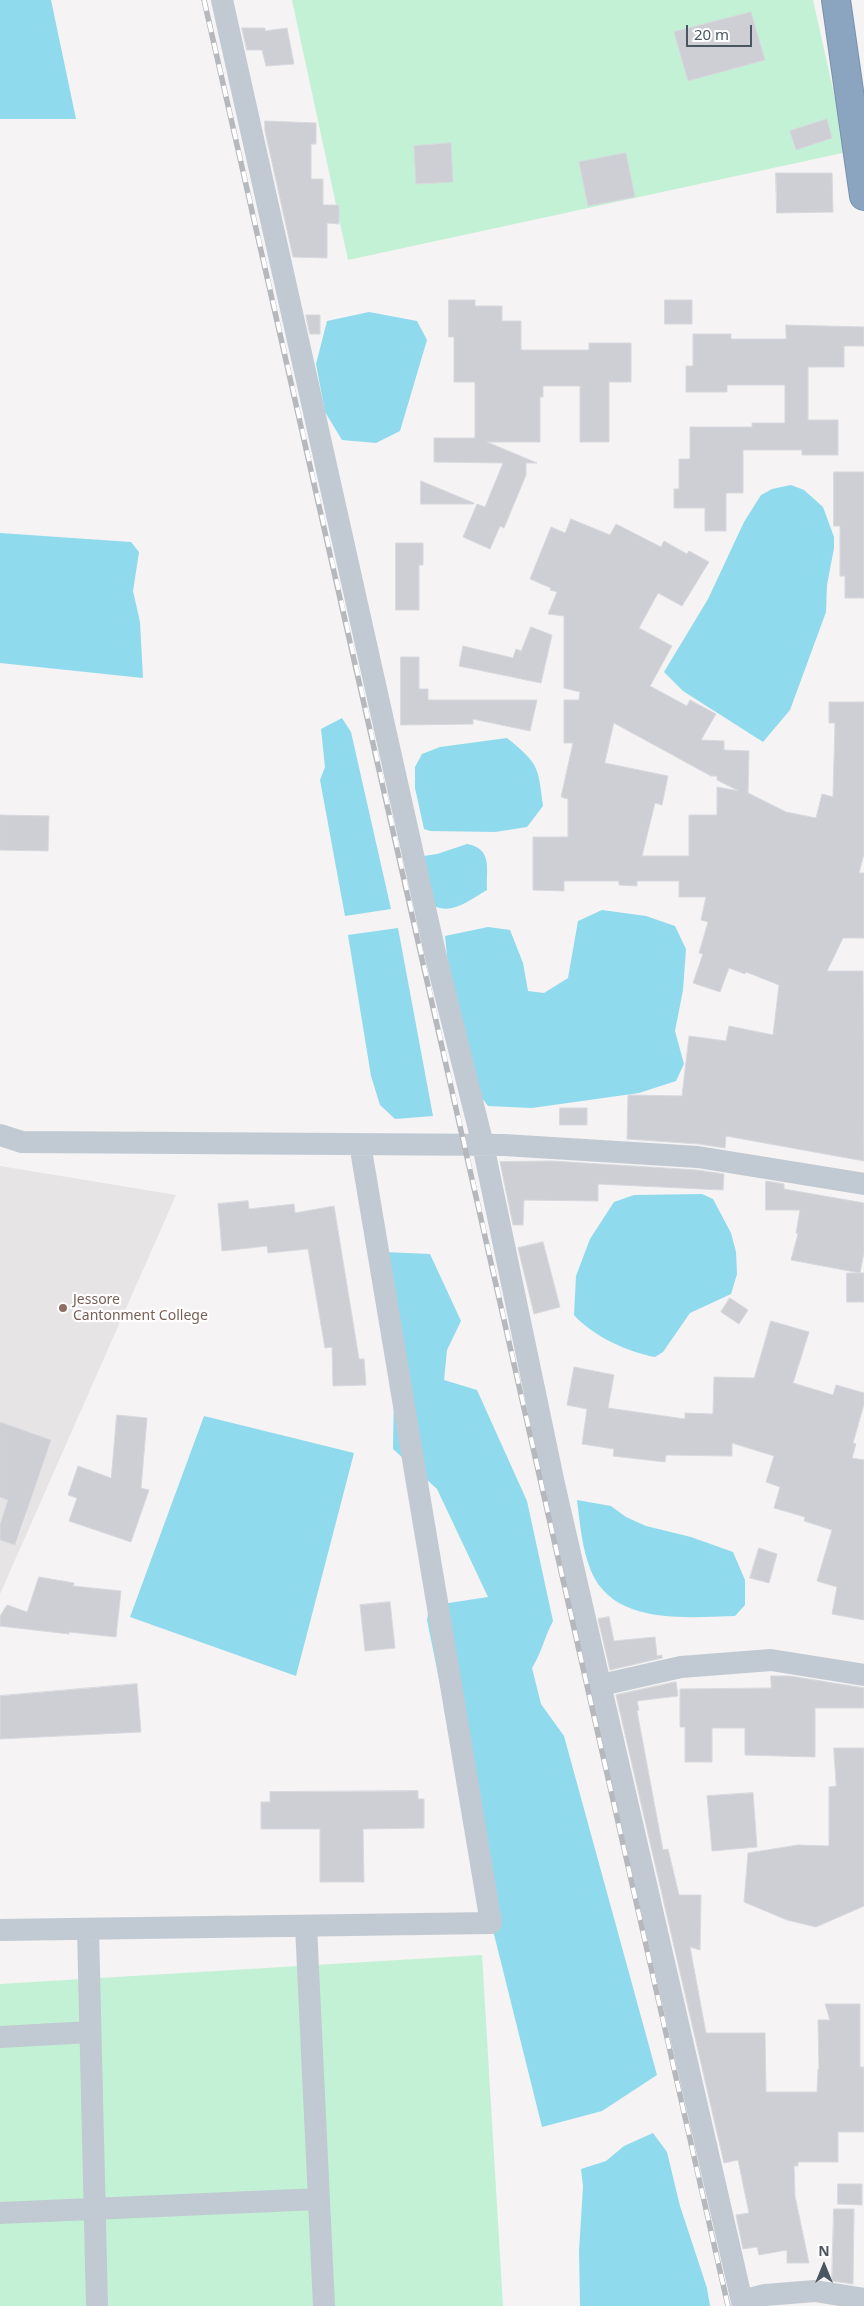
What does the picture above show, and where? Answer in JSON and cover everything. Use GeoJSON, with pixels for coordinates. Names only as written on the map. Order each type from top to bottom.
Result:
{"type":"FeatureCollection","features":[{"type":"Feature","properties":{"kind":"highway"},"geometry":{"type":"LineString","coordinates":[[836,0],[864,196]]}},
{"type":"Feature","properties":{"kind":"street"},"geometry":{"type":"LineString","coordinates":[[222,0],[435,953],[482,1145],[554,1484],[742,2303],[765,2295],[815,2291],[864,2299]]}},
{"type":"Feature","properties":{"kind":"street"},"geometry":{"type":"LineString","coordinates":[[0,1136],[22,1142],[482,1145],[698,1157],[864,1184]]}},
{"type":"Feature","properties":{"kind":"street"},"geometry":{"type":"LineString","coordinates":[[0,1930],[491,1923],[360,1144]]}},
{"type":"Feature","properties":{"kind":"street"},"geometry":{"type":"LineString","coordinates":[[601,1685],[681,1667],[771,1660],[864,1675]]}},
{"type":"Feature","properties":{"kind":"street"},"geometry":{"type":"LineString","coordinates":[[306,1926],[324,2306]]}},
{"type":"Feature","properties":{"kind":"street"},"geometry":{"type":"LineString","coordinates":[[88,1929],[97,2306]]}},
{"type":"Feature","properties":{"kind":"street"},"geometry":{"type":"LineString","coordinates":[[0,2037],[90,2032]]}},
{"type":"Feature","properties":{"kind":"street"},"geometry":{"type":"LineString","coordinates":[[0,2212],[319,2199]]}},
{"type":"Feature","properties":{"kind":"shaded area","name":"Jessore Cantonment College"},"geometry":{"type":"Polygon","coordinates":[[[0,1166],[176,1195],[0,1594],[0,1540],[16,1545],[27,1513],[7,1506],[0,1525],[0,1497],[28,1507],[51,1440],[0,1422],[0,1166]]]}},
{"type":"Feature","properties":{"kind":"green space"},"geometry":{"type":"Polygon","coordinates":[[[292,0],[813,0],[847,152],[348,260],[292,0]]]}},
{"type":"Feature","properties":{"kind":"green space"},"geometry":{"type":"Polygon","coordinates":[[[482,1955],[503,2306],[0,2306],[0,1984],[482,1955]]]}},
{"type":"Feature","properties":{"kind":"water"},"geometry":{"type":"Polygon","coordinates":[[[0,0],[51,0],[76,119],[0,119],[0,0]]]}},
{"type":"Feature","properties":{"kind":"water"},"geometry":{"type":"Polygon","coordinates":[[[369,312],[417,321],[427,340],[400,431],[376,443],[342,440],[325,412],[316,364],[327,321],[369,312]]]}},
{"type":"Feature","properties":{"kind":"water"},"geometry":{"type":"Polygon","coordinates":[[[791,485],[804,490],[823,507],[834,537],[834,548],[827,585],[826,612],[790,710],[763,742],[683,691],[664,672],[708,599],[744,522],[761,495],[772,489],[791,485]]]}},
{"type":"Feature","properties":{"kind":"water"},"geometry":{"type":"Polygon","coordinates":[[[0,533],[131,542],[139,552],[133,591],[140,622],[143,678],[0,663],[0,533]]]}},
{"type":"Feature","properties":{"kind":"water"},"geometry":{"type":"Polygon","coordinates":[[[342,718],[351,732],[391,909],[345,916],[320,780],[325,767],[321,729],[342,718]]]}},
{"type":"Feature","properties":{"kind":"water"},"geometry":{"type":"Polygon","coordinates":[[[507,738],[531,760],[540,782],[543,806],[527,827],[495,832],[430,831],[424,829],[415,788],[415,767],[422,754],[440,747],[507,738]]]}},
{"type":"Feature","properties":{"kind":"water"},"geometry":{"type":"Polygon","coordinates":[[[467,844],[481,850],[484,855],[487,867],[487,890],[453,908],[439,908],[432,905],[424,856],[437,854],[467,844]]]}},
{"type":"Feature","properties":{"kind":"water"},"geometry":{"type":"Polygon","coordinates":[[[602,910],[646,916],[675,926],[686,949],[683,990],[675,1031],[684,1064],[676,1081],[639,1093],[532,1108],[488,1106],[478,1093],[449,975],[445,936],[488,927],[510,930],[523,963],[528,991],[544,993],[568,978],[578,921],[602,910]]]}},
{"type":"Feature","properties":{"kind":"water"},"geometry":{"type":"Polygon","coordinates":[[[398,928],[433,1116],[395,1119],[380,1105],[371,1076],[348,935],[398,928]]]}},
{"type":"Feature","properties":{"kind":"water"},"geometry":{"type":"Polygon","coordinates":[[[702,1194],[713,1199],[731,1233],[736,1252],[737,1274],[731,1294],[690,1313],[663,1352],[655,1357],[644,1355],[611,1342],[582,1323],[574,1315],[576,1276],[590,1239],[614,1202],[634,1195],[702,1194]]]}},
{"type":"Feature","properties":{"kind":"water"},"geometry":{"type":"Polygon","coordinates":[[[384,1252],[430,1254],[461,1321],[447,1350],[444,1380],[477,1390],[527,1501],[553,1621],[532,1668],[541,1704],[564,1736],[657,2075],[602,2111],[542,2127],[477,1866],[427,1620],[429,1606],[488,1597],[437,1489],[393,1449],[394,1389],[384,1252]]]}},
{"type":"Feature","properties":{"kind":"water"},"geometry":{"type":"Polygon","coordinates":[[[204,1416],[354,1453],[296,1676],[130,1617],[204,1416]]]}},
{"type":"Feature","properties":{"kind":"water"},"geometry":{"type":"Polygon","coordinates":[[[577,1500],[611,1506],[626,1517],[646,1526],[691,1537],[733,1552],[745,1580],[745,1605],[735,1616],[674,1617],[634,1610],[616,1601],[602,1589],[591,1571],[583,1545],[577,1500]]]}},
{"type":"Feature","properties":{"kind":"water"},"geometry":{"type":"Polygon","coordinates":[[[653,2133],[667,2152],[680,2206],[707,2288],[710,2306],[580,2306],[579,2251],[583,2186],[581,2169],[606,2161],[624,2146],[653,2133]]]}},
{"type":"Feature","properties":{"kind":"building"},"geometry":{"type":"Polygon","coordinates":[[[751,12],[765,60],[688,81],[674,32],[751,12]]]}},
{"type":"Feature","properties":{"kind":"building"},"geometry":{"type":"Polygon","coordinates":[[[242,28],[265,28],[265,31],[287,28],[294,64],[266,66],[262,50],[247,50],[242,28]]]}},
{"type":"Feature","properties":{"kind":"building"},"geometry":{"type":"Polygon","coordinates":[[[827,119],[832,138],[796,150],[790,131],[827,119]]]}},
{"type":"Feature","properties":{"kind":"building"},"geometry":{"type":"Polygon","coordinates":[[[265,121],[316,123],[316,144],[311,144],[311,179],[323,179],[323,205],[339,205],[339,224],[327,223],[327,258],[293,257],[265,131],[265,121]]]}},
{"type":"Feature","properties":{"kind":"building"},"geometry":{"type":"Polygon","coordinates":[[[451,143],[453,182],[416,184],[414,146],[451,143]]]}},
{"type":"Feature","properties":{"kind":"building"},"geometry":{"type":"Polygon","coordinates":[[[626,153],[635,197],[588,206],[579,162],[626,153]]]}},
{"type":"Feature","properties":{"kind":"building"},"geometry":{"type":"Polygon","coordinates":[[[776,173],[832,173],[833,212],[777,213],[776,173]]]}},
{"type":"Feature","properties":{"kind":"building"},"geometry":{"type":"Polygon","coordinates":[[[449,300],[475,300],[475,306],[502,306],[502,321],[521,321],[521,350],[589,350],[589,343],[631,343],[631,382],[609,382],[609,442],[580,442],[580,386],[543,386],[543,397],[540,397],[540,442],[487,442],[537,463],[526,463],[526,475],[504,528],[500,526],[490,549],[463,537],[477,504],[485,507],[503,463],[434,462],[434,438],[475,438],[475,382],[454,382],[454,337],[449,337],[449,300]]]}},
{"type":"Feature","properties":{"kind":"building"},"geometry":{"type":"Polygon","coordinates":[[[665,300],[692,300],[692,324],[665,324],[665,300]]]}},
{"type":"Feature","properties":{"kind":"building"},"geometry":{"type":"Polygon","coordinates":[[[306,315],[320,315],[320,334],[310,334],[306,315]]]}},
{"type":"Feature","properties":{"kind":"building"},"geometry":{"type":"Polygon","coordinates":[[[786,325],[864,327],[864,346],[844,346],[844,367],[808,367],[808,420],[838,420],[838,455],[802,455],[802,450],[743,450],[743,493],[726,493],[726,531],[705,531],[705,508],[674,508],[674,489],[679,489],[679,459],[690,459],[690,427],[752,427],[752,423],[785,423],[785,385],[727,385],[727,392],[686,392],[686,366],[693,366],[693,334],[731,334],[731,339],[786,339],[786,325]]]}},
{"type":"Feature","properties":{"kind":"building"},"geometry":{"type":"Polygon","coordinates":[[[834,472],[864,472],[864,598],[845,598],[845,576],[840,576],[840,526],[834,526],[834,472]]]}},
{"type":"Feature","properties":{"kind":"building"},"geometry":{"type":"Polygon","coordinates":[[[421,481],[474,503],[474,504],[421,504],[421,481]]]}},
{"type":"Feature","properties":{"kind":"building"},"geometry":{"type":"Polygon","coordinates":[[[571,519],[610,535],[616,524],[661,547],[664,541],[687,554],[689,551],[709,562],[682,606],[658,593],[639,628],[672,646],[650,686],[687,706],[690,700],[716,714],[701,740],[724,741],[724,750],[749,751],[748,793],[786,812],[816,818],[822,794],[833,797],[835,723],[829,723],[829,702],[864,702],[864,854],[859,873],[864,873],[864,938],[843,938],[827,971],[863,971],[864,1161],[726,1136],[725,1148],[699,1144],[627,1139],[628,1095],[682,1096],[689,1036],[726,1041],[729,1026],[773,1035],[779,985],[746,972],[745,974],[729,968],[720,992],[693,983],[703,954],[699,953],[708,922],[701,920],[706,897],[679,897],[679,881],[637,881],[637,886],[619,885],[619,881],[564,881],[564,891],[533,890],[533,837],[568,837],[568,799],[561,797],[573,743],[564,743],[564,700],[579,700],[580,692],[564,688],[564,616],[548,614],[557,592],[530,579],[551,527],[565,533],[571,519]],[[614,723],[605,763],[668,776],[662,805],[655,803],[642,856],[689,856],[689,815],[717,815],[717,787],[739,791],[717,780],[717,776],[711,776],[614,723]]]}},
{"type":"Feature","properties":{"kind":"building"},"geometry":{"type":"Polygon","coordinates":[[[396,543],[423,543],[423,565],[419,565],[419,610],[396,610],[396,543]]]}},
{"type":"Feature","properties":{"kind":"building"},"geometry":{"type":"Polygon","coordinates":[[[531,627],[552,635],[541,683],[459,666],[463,646],[513,658],[516,649],[521,651],[531,627]]]}},
{"type":"Feature","properties":{"kind":"building"},"geometry":{"type":"Polygon","coordinates":[[[401,657],[419,657],[419,689],[428,689],[428,700],[537,700],[530,731],[473,719],[473,724],[401,725],[401,657]]]}},
{"type":"Feature","properties":{"kind":"building"},"geometry":{"type":"Polygon","coordinates":[[[0,815],[49,816],[48,851],[0,850],[0,815]]]}},
{"type":"Feature","properties":{"kind":"building"},"geometry":{"type":"Polygon","coordinates":[[[560,1108],[587,1108],[587,1125],[560,1125],[560,1108]]]}},
{"type":"Feature","properties":{"kind":"building"},"geometry":{"type":"Polygon","coordinates":[[[552,1161],[697,1170],[724,1174],[723,1190],[598,1184],[598,1201],[524,1200],[523,1225],[513,1225],[500,1162],[552,1161]]]}},
{"type":"Feature","properties":{"kind":"building"},"geometry":{"type":"Polygon","coordinates":[[[766,1181],[784,1184],[784,1189],[864,1203],[864,1252],[860,1273],[791,1260],[798,1234],[796,1233],[800,1210],[766,1210],[766,1181]]]}},
{"type":"Feature","properties":{"kind":"building"},"geometry":{"type":"Polygon","coordinates":[[[248,1201],[249,1209],[294,1204],[295,1213],[334,1206],[359,1359],[364,1359],[366,1385],[333,1386],[332,1347],[325,1348],[308,1249],[268,1253],[267,1246],[222,1251],[218,1204],[248,1201]]]}},
{"type":"Feature","properties":{"kind":"building"},"geometry":{"type":"Polygon","coordinates":[[[543,1242],[560,1307],[534,1314],[518,1248],[543,1242]]]}},
{"type":"Feature","properties":{"kind":"building"},"geometry":{"type":"Polygon","coordinates":[[[847,1273],[864,1273],[864,1302],[847,1302],[847,1273]]]}},
{"type":"Feature","properties":{"kind":"building"},"geometry":{"type":"Polygon","coordinates":[[[730,1298],[748,1310],[739,1324],[721,1312],[730,1298]]]}},
{"type":"Feature","properties":{"kind":"building"},"geometry":{"type":"Polygon","coordinates":[[[771,1321],[809,1332],[793,1383],[833,1395],[836,1385],[864,1393],[864,1404],[853,1443],[856,1444],[852,1458],[864,1460],[864,1620],[832,1614],[837,1587],[817,1581],[832,1530],[804,1521],[805,1517],[774,1508],[780,1487],[766,1482],[774,1456],[732,1443],[732,1456],[666,1455],[665,1462],[613,1456],[614,1449],[582,1444],[587,1409],[567,1405],[574,1367],[614,1375],[608,1408],[685,1419],[685,1413],[713,1414],[714,1377],[754,1378],[771,1321]]]}},
{"type":"Feature","properties":{"kind":"building"},"geometry":{"type":"Polygon","coordinates":[[[117,1415],[147,1418],[141,1488],[149,1490],[131,1542],[69,1521],[77,1498],[68,1495],[78,1466],[111,1478],[117,1415]]]}},
{"type":"Feature","properties":{"kind":"building"},"geometry":{"type":"Polygon","coordinates":[[[0,1422],[51,1440],[15,1545],[0,1540],[0,1525],[8,1500],[0,1497],[0,1422]]]}},
{"type":"Feature","properties":{"kind":"building"},"geometry":{"type":"Polygon","coordinates":[[[759,1548],[777,1554],[769,1583],[750,1578],[759,1548]]]}},
{"type":"Feature","properties":{"kind":"building"},"geometry":{"type":"Polygon","coordinates":[[[39,1577],[74,1583],[73,1586],[121,1591],[116,1637],[0,1626],[0,1616],[7,1605],[27,1612],[39,1577]]]}},
{"type":"Feature","properties":{"kind":"building"},"geometry":{"type":"Polygon","coordinates":[[[390,1602],[395,1648],[365,1651],[360,1605],[390,1602]]]}},
{"type":"Feature","properties":{"kind":"building"},"geometry":{"type":"Polygon","coordinates":[[[609,1617],[614,1641],[655,1637],[657,1656],[662,1655],[662,1658],[610,1670],[598,1619],[609,1617]]]}},
{"type":"Feature","properties":{"kind":"building"},"geometry":{"type":"Polygon","coordinates":[[[771,1676],[790,1676],[864,1688],[864,1708],[815,1708],[815,1757],[745,1755],[745,1728],[712,1728],[712,1762],[685,1762],[685,1727],[680,1727],[680,1689],[771,1688],[771,1676]]]}},
{"type":"Feature","properties":{"kind":"building"},"geometry":{"type":"Polygon","coordinates":[[[676,1682],[678,1696],[637,1701],[639,1710],[637,1711],[663,1850],[668,1849],[679,1895],[701,1895],[700,1950],[690,1947],[706,2033],[765,2033],[766,2092],[817,2092],[819,2069],[818,2020],[830,2020],[825,2004],[860,2004],[860,2067],[864,2067],[864,2132],[838,2132],[838,2162],[798,2162],[798,2166],[794,2166],[795,2196],[809,2263],[787,2263],[787,2250],[759,2255],[757,2247],[743,2249],[736,2215],[749,2213],[738,2160],[724,2163],[616,1695],[676,1682]]]}},
{"type":"Feature","properties":{"kind":"building"},"geometry":{"type":"Polygon","coordinates":[[[137,1684],[141,1732],[0,1739],[0,1696],[137,1684]]]}},
{"type":"Feature","properties":{"kind":"building"},"geometry":{"type":"Polygon","coordinates":[[[834,1748],[864,1748],[864,1906],[816,1927],[787,1920],[744,1902],[748,1853],[798,1845],[829,1846],[829,1787],[836,1786],[834,1748]]]}},
{"type":"Feature","properties":{"kind":"building"},"geometry":{"type":"Polygon","coordinates":[[[418,1791],[418,1799],[424,1799],[424,1828],[363,1829],[364,1882],[320,1882],[320,1829],[261,1829],[261,1802],[270,1802],[270,1792],[418,1791]]]}},
{"type":"Feature","properties":{"kind":"building"},"geometry":{"type":"Polygon","coordinates":[[[753,1793],[757,1847],[712,1851],[707,1796],[753,1793]]]}},
{"type":"Feature","properties":{"kind":"building"},"geometry":{"type":"Polygon","coordinates":[[[838,2184],[862,2184],[862,2205],[838,2204],[838,2184]]]}},
{"type":"Feature","properties":{"kind":"building"},"geometry":{"type":"Polygon","coordinates":[[[834,2209],[854,2209],[853,2284],[832,2281],[834,2209]]]}},
{"type":"Feature","properties":{"kind":"railway"},"geometry":{"type":"LineString","coordinates":[[204,0],[728,2306]]}},
{"type":"Feature","properties":{"kind":"place","name":"Jessore Cantonment College"},"geometry":{"type":"Point","coordinates":[63,1308]}}]}
